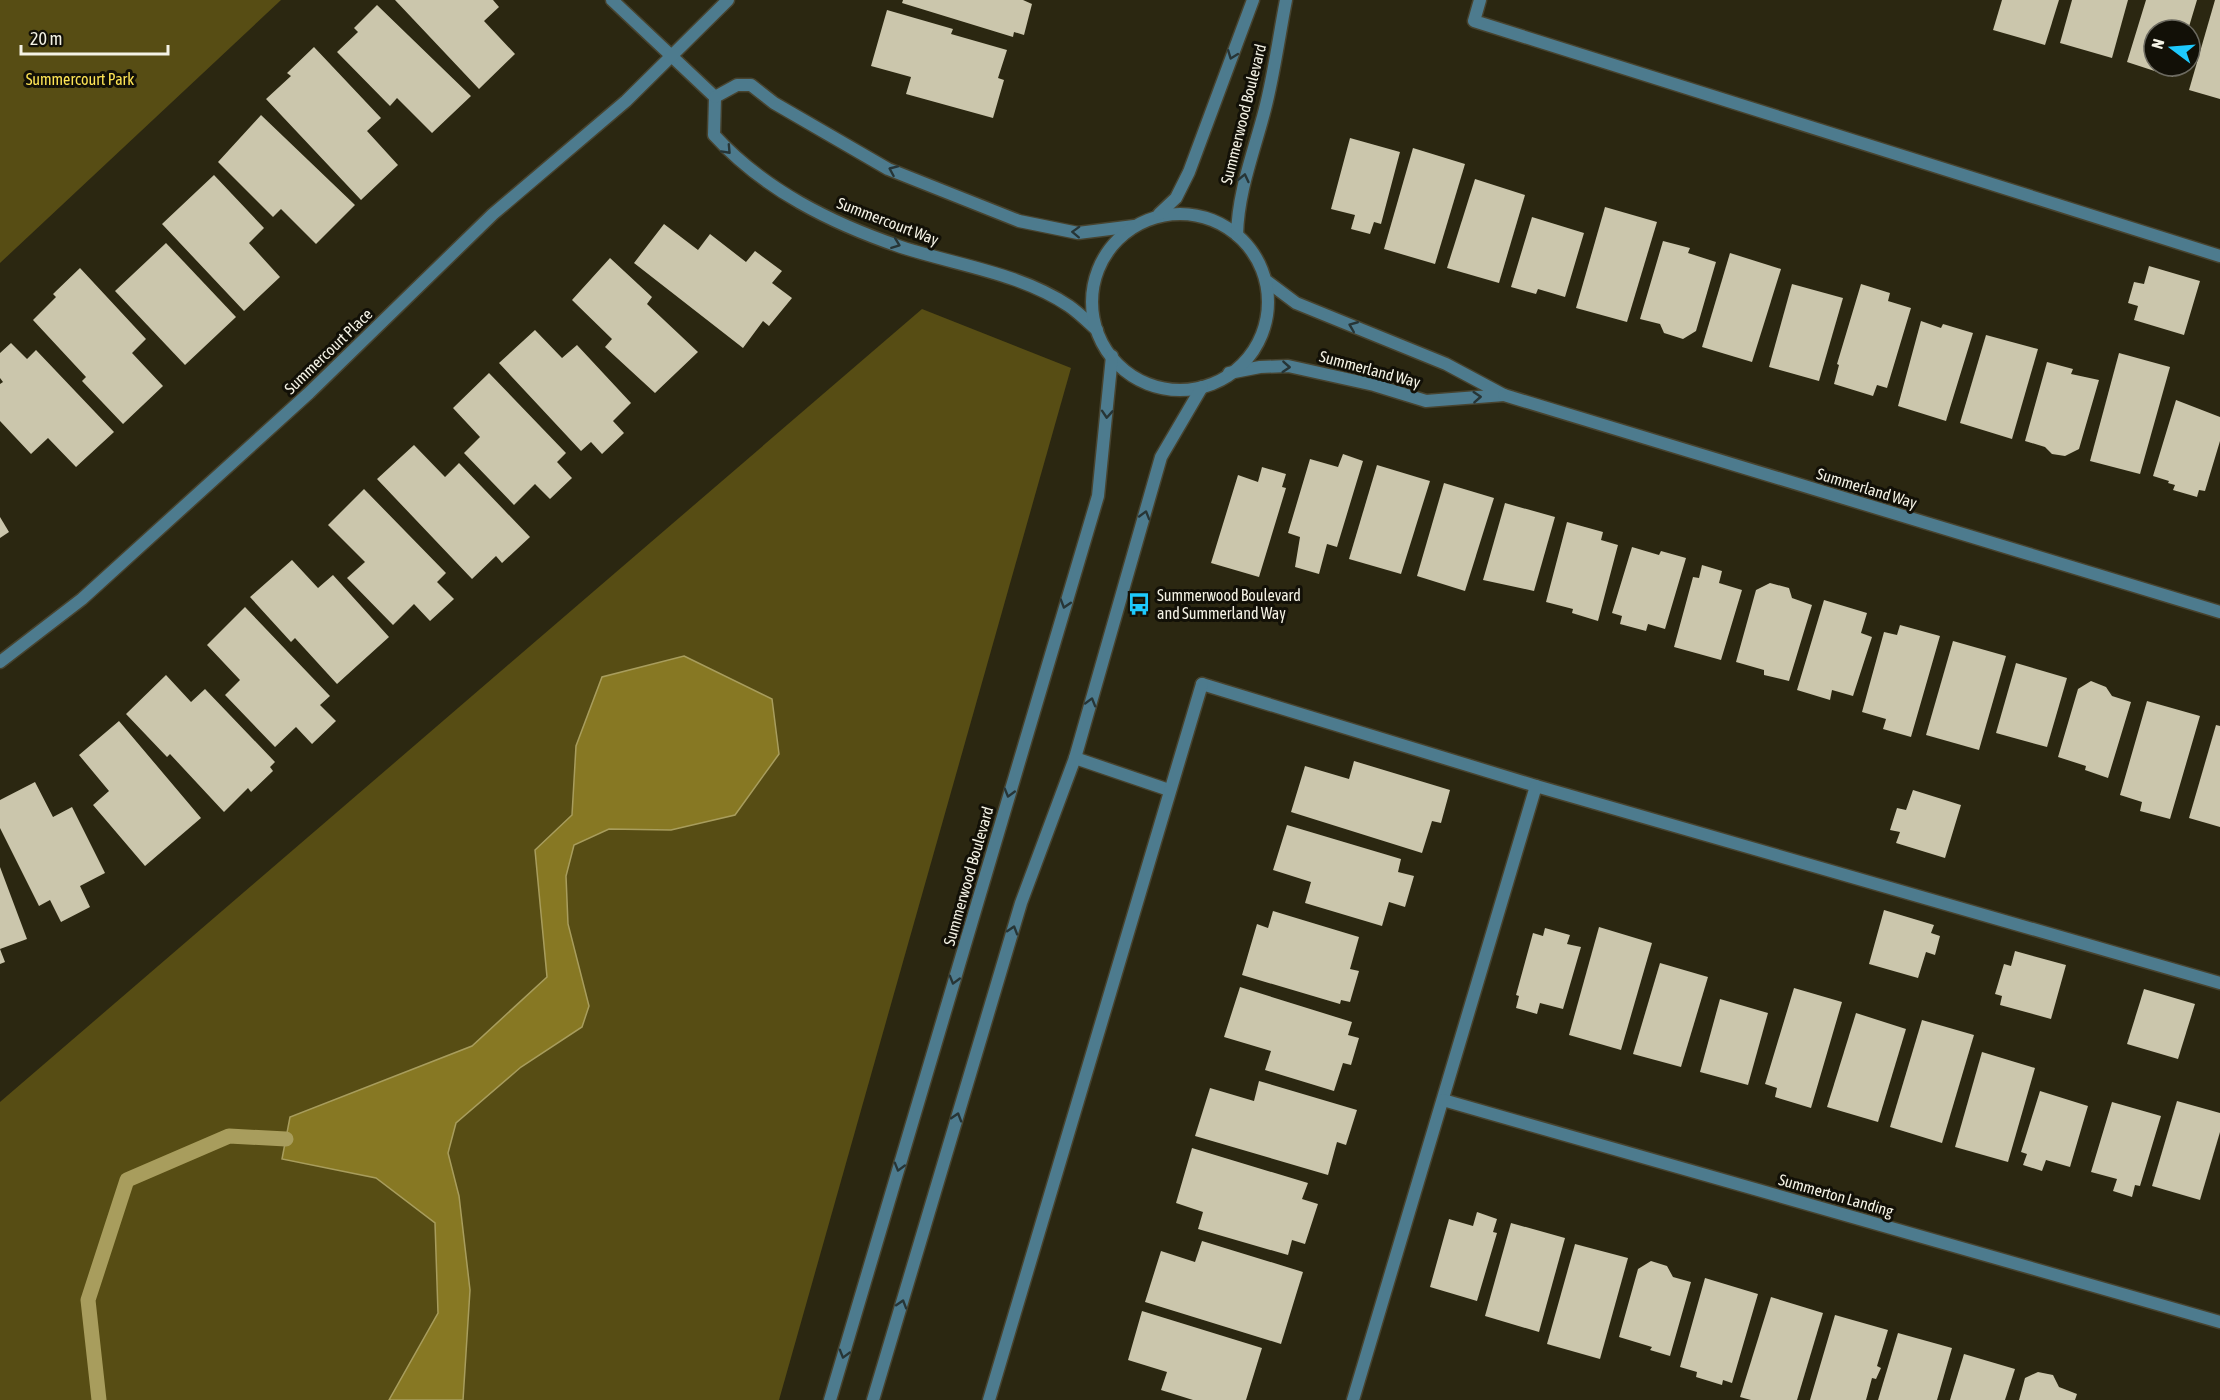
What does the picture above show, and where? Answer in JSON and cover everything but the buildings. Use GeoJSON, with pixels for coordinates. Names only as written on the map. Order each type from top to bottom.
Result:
{"type":"FeatureCollection","features":[{"type":"Feature","properties":{"kind":"street"},"geometry":{"type":"LineString","coordinates":[[612,0],[715,97],[737,85],[751,85],[774,104],[888,169],[1019,221],[1078,233],[1134,226]]}},
{"type":"Feature","properties":{"kind":"street","name":"Summercourt Place"},"geometry":{"type":"LineString","coordinates":[[0,662],[82,599],[309,393],[494,214],[626,101],[728,0]]}},
{"type":"Feature","properties":{"kind":"street","name":"Summerwood Boulevard"},"geometry":{"type":"LineString","coordinates":[[1159,214],[1176,198],[1189,172],[1253,0]]}},
{"type":"Feature","properties":{"kind":"street","name":"Summerwood Boulevard"},"geometry":{"type":"LineString","coordinates":[[1236,236],[1238,208],[1265,110],[1286,0]]}},
{"type":"Feature","properties":{"kind":"street"},"geometry":{"type":"LineString","coordinates":[[1480,0],[1474,21],[2220,256]]}},
{"type":"Feature","properties":{"kind":"street","name":"Summercourt Way"},"geometry":{"type":"LineString","coordinates":[[715,97],[714,135],[737,161],[786,196],[899,246],[1018,281],[1042,291],[1070,307],[1097,330]]}},
{"type":"Feature","properties":{"kind":"street"},"geometry":{"type":"LineString","coordinates":[[1159,214],[1199,214],[1225,225],[1257,254],[1268,282],[1269,310],[1266,328],[1258,347],[1228,373],[1203,387],[1170,392],[1156,389],[1126,372],[1112,356],[1097,330],[1092,307],[1092,286],[1098,266],[1109,249],[1134,226],[1159,214]]}},
{"type":"Feature","properties":{"kind":"street","name":"Summerland Way"},"geometry":{"type":"LineString","coordinates":[[1268,282],[1296,303],[1446,363],[1504,395],[2220,612]]}},
{"type":"Feature","properties":{"kind":"street","name":"Summerwood Boulevard"},"geometry":{"type":"LineString","coordinates":[[830,1400],[1098,496],[1112,356]]}},
{"type":"Feature","properties":{"kind":"street","name":"Summerland Way"},"geometry":{"type":"LineString","coordinates":[[1228,373],[1260,367],[1288,366],[1374,385],[1426,401],[1504,395]]}},
{"type":"Feature","properties":{"kind":"street"},"geometry":{"type":"LineString","coordinates":[[873,1400],[1021,903],[1076,758],[1161,457],[1203,387]]}},
{"type":"Feature","properties":{"kind":"street"},"geometry":{"type":"LineString","coordinates":[[989,1400],[1202,684],[1536,786],[2220,983]]}},
{"type":"Feature","properties":{"kind":"street"},"geometry":{"type":"LineString","coordinates":[[1076,758],[1169,790]]}},
{"type":"Feature","properties":{"kind":"street"},"geometry":{"type":"LineString","coordinates":[[1353,1400],[1536,786]]}},
{"type":"Feature","properties":{"kind":"street","name":"Summerton Landing"},"geometry":{"type":"LineString","coordinates":[[1443,1100],[2220,1322]]}},
{"type":"Feature","properties":{"kind":"green space","name":"Summercourt Park"},"geometry":{"type":"Polygon","coordinates":[[[0,0],[281,0],[0,263],[0,0]]]}},
{"type":"Feature","properties":{"kind":"green space"},"geometry":{"type":"Polygon","coordinates":[[[922,309],[1071,368],[779,1400],[0,1400],[0,1102],[922,309]]]}},
{"type":"Feature","properties":{"kind":"shaded area"},"geometry":{"type":"Polygon","coordinates":[[[684,656],[772,699],[779,754],[735,815],[671,830],[609,829],[574,845],[566,876],[568,924],[589,1006],[582,1027],[521,1067],[456,1123],[448,1153],[459,1196],[470,1290],[463,1400],[389,1400],[438,1313],[435,1223],[376,1178],[282,1159],[290,1117],[472,1046],[547,977],[535,850],[572,815],[576,746],[602,677],[684,656]]]}},
{"type":"Feature","properties":{"kind":"waterway"},"geometry":{"type":"LineString","coordinates":[[99,1400],[88,1300],[127,1180],[229,1136],[286,1139]]}},
{"type":"Feature","properties":{"kind":"place","name":"Summerwood Boulevard and Summerland Way"},"geometry":{"type":"Point","coordinates":[1139,604]}}]}
